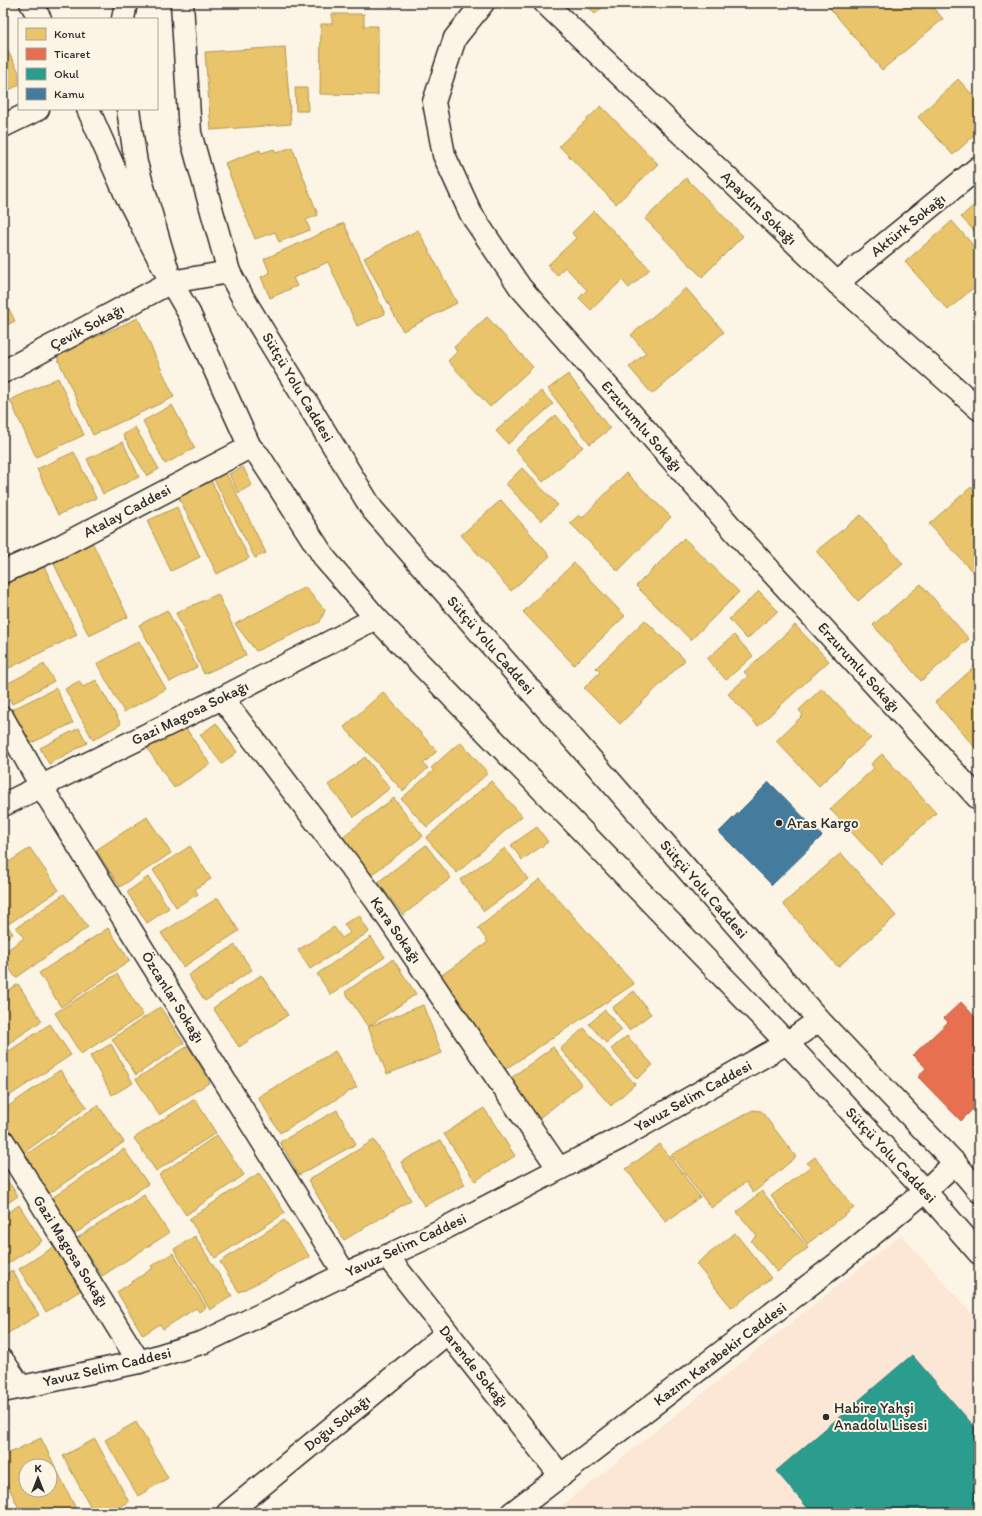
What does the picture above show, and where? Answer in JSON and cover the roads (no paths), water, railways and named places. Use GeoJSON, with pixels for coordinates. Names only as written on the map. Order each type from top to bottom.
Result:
{"type":"FeatureCollection","features":[{"type":"Feature","properties":{"kind":"street"},"geometry":{"type":"LineString","coordinates":[[31,3],[39,18]]}},
{"type":"Feature","properties":{"kind":"street"},"geometry":{"type":"LineString","coordinates":[[123,18],[126,3]]}},
{"type":"Feature","properties":{"kind":"street","name":"Sütçü Yolu Caddesi"},"geometry":{"type":"LineString","coordinates":[[182,3],[190,133],[229,272],[243,298],[372,508],[819,1020],[955,1163],[979,1191]]}},
{"type":"Feature","properties":{"kind":"street","name":"Erzurumlu Sokağı"},"geometry":{"type":"LineString","coordinates":[[483,3],[455,38],[434,102],[444,155],[471,214],[525,293],[746,544],[979,799]]}},
{"type":"Feature","properties":{"kind":"street","name":"Apaydın Sokağı"},"geometry":{"type":"LineString","coordinates":[[545,3],[837,283],[979,409]]}},
{"type":"Feature","properties":{"kind":"street"},"geometry":{"type":"LineString","coordinates":[[3,126],[36,110]]}},
{"type":"Feature","properties":{"kind":"street","name":"Sütçü Yolu Caddesi"},"geometry":{"type":"LineString","coordinates":[[88,110],[126,195],[171,282],[189,313],[250,447],[259,456],[326,560],[376,618],[787,1043],[925,1191],[979,1252]]}},
{"type":"Feature","properties":{"kind":"street","name":"Sütçü Yolu Caddesi"},"geometry":{"type":"LineString","coordinates":[[128,110],[136,163],[171,282]]}},
{"type":"Feature","properties":{"kind":"street","name":"Aktürk Sokağı"},"geometry":{"type":"LineString","coordinates":[[837,283],[979,167]]}},
{"type":"Feature","properties":{"kind":"street","name":"Çevik Sokağı"},"geometry":{"type":"LineString","coordinates":[[3,372],[171,282],[229,272]]}},
{"type":"Feature","properties":{"kind":"street","name":"Atalay Caddesi"},"geometry":{"type":"LineString","coordinates":[[3,572],[57,548],[250,447]]}},
{"type":"Feature","properties":{"kind":"street","name":"Gazi Magosa Sokağı"},"geometry":{"type":"LineString","coordinates":[[3,805],[222,698],[376,618]]}},
{"type":"Feature","properties":{"kind":"street","name":"Kara Sokağı"},"geometry":{"type":"LineString","coordinates":[[222,698],[375,899],[559,1169]]}},
{"type":"Feature","properties":{"kind":"street","name":"Özcanlar Sokağı"},"geometry":{"type":"LineString","coordinates":[[3,718],[41,786],[345,1274]]}},
{"type":"Feature","properties":{"kind":"street","name":"Yavuz Selim Caddesi"},"geometry":{"type":"LineString","coordinates":[[12,1389],[139,1362],[204,1342],[345,1274],[387,1256],[620,1138],[787,1043],[819,1020]]}},
{"type":"Feature","properties":{"kind":"street","name":"Gazi Magosa Sokağı"},"geometry":{"type":"LineString","coordinates":[[3,1141],[139,1362]]}},
{"type":"Feature","properties":{"kind":"street","name":"Kazım Karabekir Caddesi"},"geometry":{"type":"LineString","coordinates":[[512,1513],[838,1263],[925,1191],[955,1163]]}},
{"type":"Feature","properties":{"kind":"street","name":"Darende Sokağı"},"geometry":{"type":"LineString","coordinates":[[387,1256],[561,1476]]}},
{"type":"Feature","properties":{"kind":"street","name":"Doğu Sokağı"},"geometry":{"type":"LineString","coordinates":[[228,1513],[447,1333]]}},
{"type":"Feature","properties":{"kind":"street"},"geometry":{"type":"LineString","coordinates":[[3,1361],[12,1389]]}},
{"type":"Feature","properties":{"kind":"place","name":"Aras Kargo"},"geometry":{"type":"Point","coordinates":[779,823]}},
{"type":"Feature","properties":{"kind":"place","name":"Habire Yahşi Anadolu Lisesi"},"geometry":{"type":"Point","coordinates":[826,1417]}}]}
